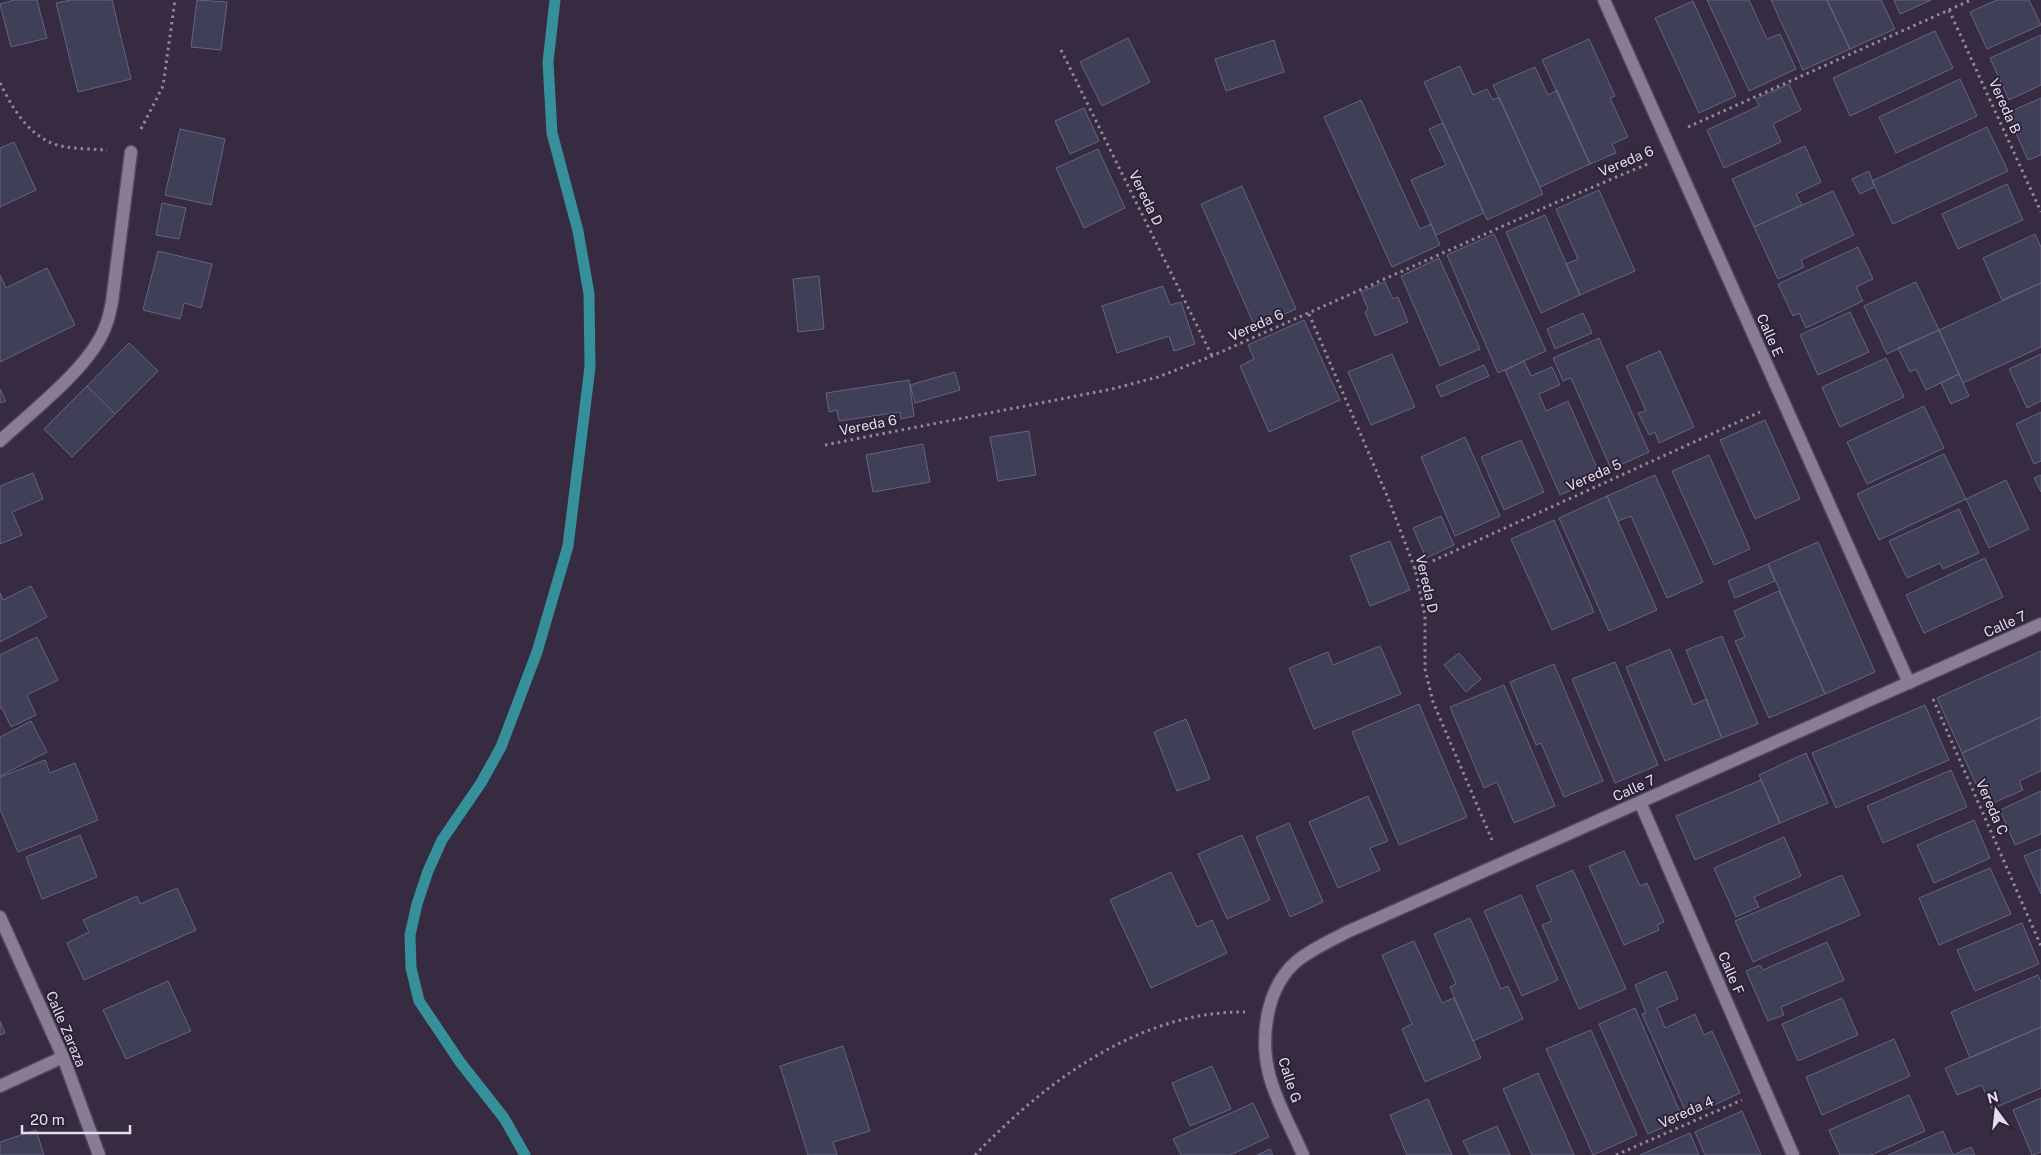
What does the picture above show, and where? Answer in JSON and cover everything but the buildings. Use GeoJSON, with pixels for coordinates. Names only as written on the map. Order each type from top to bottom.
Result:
{"type":"FeatureCollection","features":[{"type":"Feature","properties":{"kind":"street","name":"Calle E"},"geometry":{"type":"LineString","coordinates":[[1604,0],[1909,682]]}},
{"type":"Feature","properties":{"kind":"street"},"geometry":{"type":"LineString","coordinates":[[0,440],[68,378],[92,350],[106,326],[112,302],[131,152]]}},
{"type":"Feature","properties":{"kind":"street","name":"Calle 7"},"geometry":{"type":"LineString","coordinates":[[1269,1012],[1273,995],[1284,976],[1296,962],[1316,948],[1347,932],[2041,624]]}},
{"type":"Feature","properties":{"kind":"street","name":"Calle F"},"geometry":{"type":"LineString","coordinates":[[1640,802],[1794,1155]]}},
{"type":"Feature","properties":{"kind":"street","name":"Calle Zaraza"},"geometry":{"type":"LineString","coordinates":[[0,917],[62,1056],[99,1155]]}},
{"type":"Feature","properties":{"kind":"street","name":"Calle G"},"geometry":{"type":"LineString","coordinates":[[1269,1012],[1265,1034],[1269,1074],[1303,1155]]}},
{"type":"Feature","properties":{"kind":"street"},"geometry":{"type":"LineString","coordinates":[[0,1086],[62,1056]]}},
{"type":"Feature","properties":{"kind":"path"},"geometry":{"type":"LineString","coordinates":[[0,83],[22,121],[41,137],[56,145],[131,152],[146,116],[163,86],[175,0]]}},
{"type":"Feature","properties":{"kind":"path","name":"Vereda 6"},"geometry":{"type":"LineString","coordinates":[[1665,137],[1971,0]]}},
{"type":"Feature","properties":{"kind":"path","name":"Vereda B"},"geometry":{"type":"LineString","coordinates":[[1949,10],[2041,212]]}},
{"type":"Feature","properties":{"kind":"path","name":"Vereda D"},"geometry":{"type":"LineString","coordinates":[[1061,50],[1212,356]]}},
{"type":"Feature","properties":{"kind":"path","name":"Vereda 6"},"geometry":{"type":"LineString","coordinates":[[825,444],[1112,389],[1158,377],[1309,314],[1557,202],[1672,154]]}},
{"type":"Feature","properties":{"kind":"path","name":"Vereda D"},"geometry":{"type":"LineString","coordinates":[[1309,314],[1388,498],[1415,569],[1424,616],[1425,669],[1433,702],[1502,863]]}},
{"type":"Feature","properties":{"kind":"path","name":"Vereda 5"},"geometry":{"type":"LineString","coordinates":[[1415,569],[1783,402]]}},
{"type":"Feature","properties":{"kind":"path","name":"Vereda C"},"geometry":{"type":"LineString","coordinates":[[1922,676],[2041,946]]}},
{"type":"Feature","properties":{"kind":"path"},"geometry":{"type":"LineString","coordinates":[[975,1155],[1022,1108],[1070,1073],[1103,1052],[1150,1029],[1184,1018],[1226,1011],[1269,1012]]}},
{"type":"Feature","properties":{"kind":"path","name":"Vereda 4"},"geometry":{"type":"LineString","coordinates":[[1616,1155],[1765,1090]]}},
{"type":"Feature","properties":{"kind":"waterway"},"geometry":{"type":"LineString","coordinates":[[525,1155],[504,1118],[460,1062],[419,1001],[411,968],[410,935],[417,904],[428,871],[442,840],[481,783],[501,747],[537,652],[568,546],[590,367],[589,294],[578,231],[552,133],[548,62],[555,0]]}}]}
